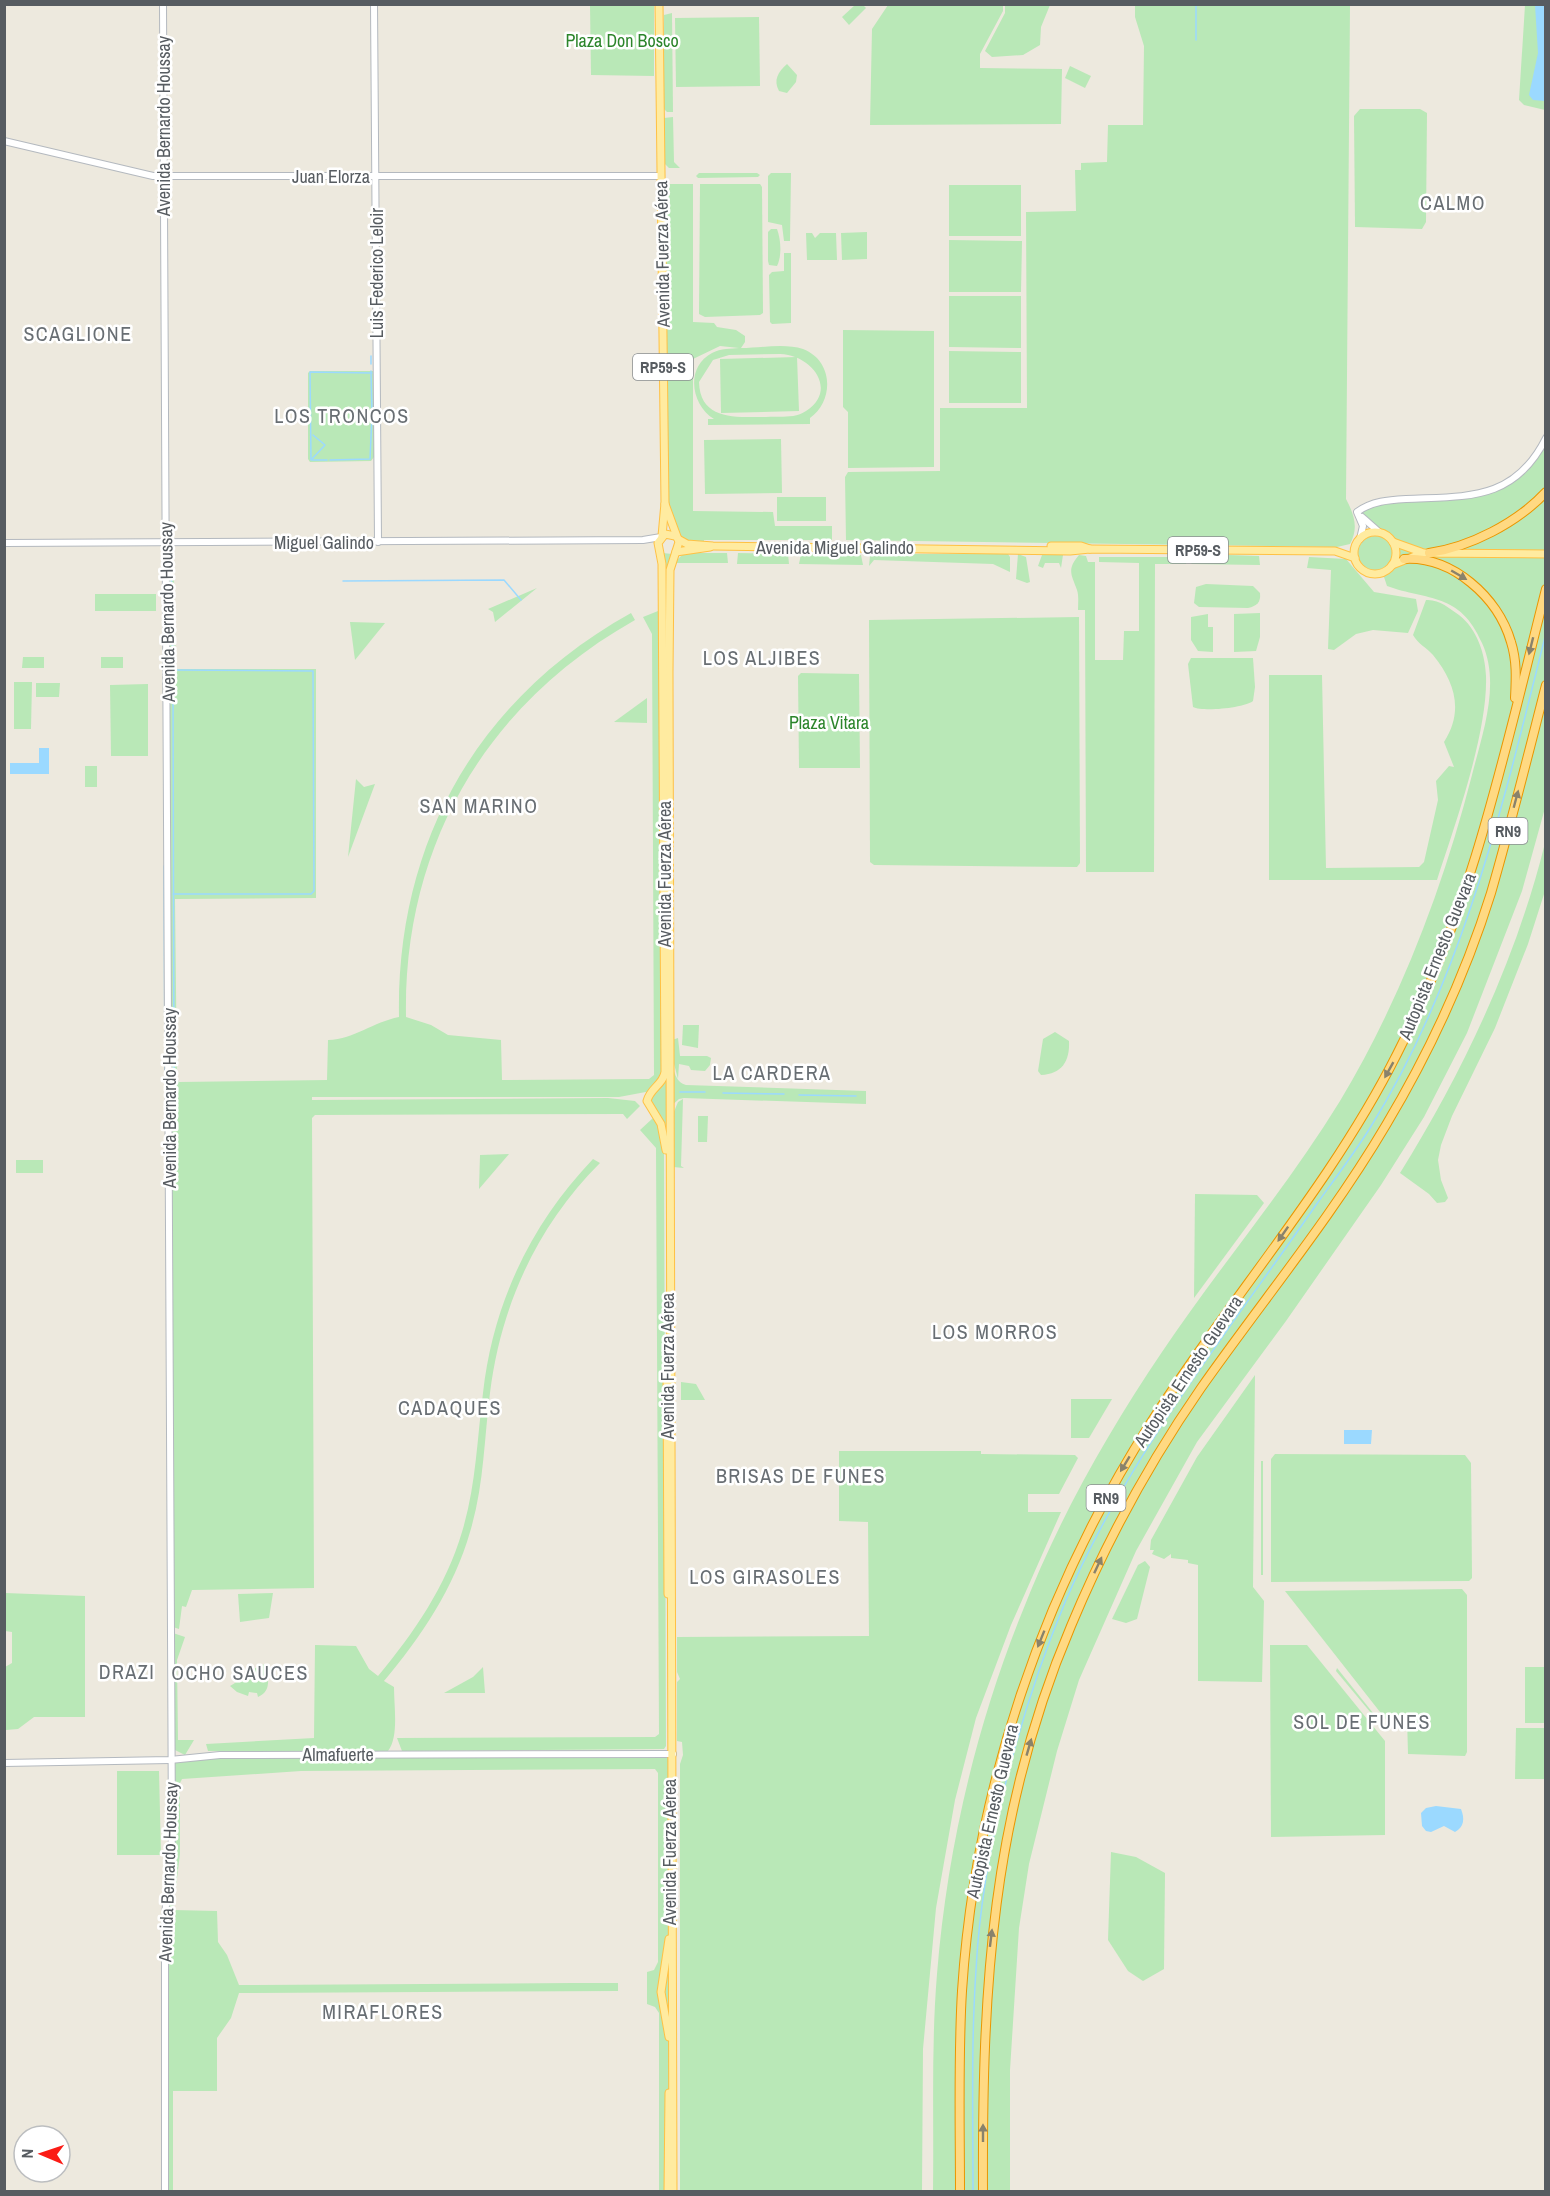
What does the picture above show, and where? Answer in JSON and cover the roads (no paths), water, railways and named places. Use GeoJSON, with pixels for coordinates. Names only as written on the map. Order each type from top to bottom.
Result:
{"type":"FeatureCollection","features":[{"type":"Feature","properties":{"kind":"highway"},"geometry":{"type":"LineString","coordinates":[[1426,553],[1450,550],[1482,536],[1529,507],[1545,492]]}},
{"type":"Feature","properties":{"kind":"highway"},"geometry":{"type":"LineString","coordinates":[[1404,559],[1431,561],[1456,573],[1477,588],[1496,610],[1505,624],[1514,654],[1514,718]]}},
{"type":"Feature","properties":{"kind":"highway","name":"Autopista Ernesto Guevara"},"geometry":{"type":"LineString","coordinates":[[960,2192],[960,2042],[973,1889],[1002,1755],[1029,1669],[1072,1564],[1118,1475],[1180,1378],[1343,1149],[1398,1054],[1429,987],[1460,908],[1514,718],[1545,590]]}},
{"type":"Feature","properties":{"kind":"highway","name":"Autopista Ernesto Guevara"},"geometry":{"type":"LineString","coordinates":[[983,2192],[983,2045],[994,1909],[1010,1820],[1051,1678],[1097,1568],[1152,1463],[1203,1386],[1362,1165],[1423,1057],[1453,993],[1490,896],[1545,686]]}},
{"type":"Feature","properties":{"kind":"main road","name":"Avenida Bernardo Houssay"},"geometry":{"type":"LineString","coordinates":[[163,4],[171,1866],[165,1928],[165,2192]]}},
{"type":"Feature","properties":{"kind":"main road","name":"Luis Federico Leloir"},"geometry":{"type":"LineString","coordinates":[[374,4],[378,542]]}},
{"type":"Feature","properties":{"kind":"main road","name":"Avenida Fuerza Aérea"},"geometry":{"type":"LineString","coordinates":[[659,4],[664,504],[660,550],[667,794],[670,1100],[673,2192]]}},
{"type":"Feature","properties":{"kind":"main road","name":"Juan Elorza"},"geometry":{"type":"LineString","coordinates":[[4,141],[164,176],[661,176]]}},
{"type":"Feature","properties":{"kind":"main road"},"geometry":{"type":"LineString","coordinates":[[1358,511],[1382,502],[1462,498],[1489,491],[1522,471],[1545,438]]}},
{"type":"Feature","properties":{"kind":"main road","name":"Avenida Fuerza Aérea"},"geometry":{"type":"LineString","coordinates":[[664,504],[679,546],[675,552],[669,576],[665,1072],[662,1082],[647,1101],[656,1111],[664,1133],[666,1157],[671,1754],[669,1944],[662,1984],[669,2031],[668,2192]]}},
{"type":"Feature","properties":{"kind":"main road"},"geometry":{"type":"LineString","coordinates":[[1358,511],[1366,521],[1393,542],[1426,553]]}},
{"type":"Feature","properties":{"kind":"main road"},"geometry":{"type":"LineString","coordinates":[[1358,511],[1363,526],[1355,558],[1361,568],[1369,573],[1384,572],[1404,559],[1426,553],[1545,554]]}},
{"type":"Feature","properties":{"kind":"main road"},"geometry":{"type":"LineString","coordinates":[[1359,540],[1369,533],[1379,532]]}},
{"type":"Feature","properties":{"kind":"main road"},"geometry":{"type":"LineString","coordinates":[[662,536],[668,534],[676,537]]}},
{"type":"Feature","properties":{"kind":"main road","name":"Miguel Galindo"},"geometry":{"type":"LineString","coordinates":[[4,543],[643,540],[662,536]]}},
{"type":"Feature","properties":{"kind":"main road","name":"Avenida Miguel Galindo"},"geometry":{"type":"LineString","coordinates":[[676,537],[687,544],[713,546],[1070,551],[1090,549],[1335,551],[1355,558]]}},
{"type":"Feature","properties":{"kind":"main road","name":"Miguel Galindo"},"geometry":{"type":"LineString","coordinates":[[643,540],[660,550]]}},
{"type":"Feature","properties":{"kind":"main road","name":"Avenida Miguel Galindo"},"geometry":{"type":"LineString","coordinates":[[1335,551],[1359,540]]}},
{"type":"Feature","properties":{"kind":"main road"},"geometry":{"type":"LineString","coordinates":[[1392,565],[1396,554],[1393,542]]}},
{"type":"Feature","properties":{"kind":"main road","name":"Avenida Miguel Galindo"},"geometry":{"type":"LineString","coordinates":[[675,552],[713,546]]}},
{"type":"Feature","properties":{"kind":"main road","name":"RP59-S"},"geometry":{"type":"LineString","coordinates":[[660,550],[666,554],[675,552]]}},
{"type":"Feature","properties":{"kind":"main road"},"geometry":{"type":"LineString","coordinates":[[654,1090],[665,1091],[670,1100],[663,1110],[656,1111]]}},
{"type":"Feature","properties":{"kind":"main road","name":"Almafuerte"},"geometry":{"type":"LineString","coordinates":[[4,1763],[170,1760],[219,1755],[671,1754]]}},
{"type":"Feature","properties":{"kind":"water"},"geometry":{"type":"Polygon","coordinates":[[[1535,5],[1545,5],[1545,101],[1533,100],[1529,95],[1538,53],[1535,5]]]}},
{"type":"Feature","properties":{"kind":"water"},"geometry":{"type":"Polygon","coordinates":[[[39,748],[49,748],[49,774],[10,774],[10,763],[39,763],[39,748]]]}},
{"type":"Feature","properties":{"kind":"water"},"geometry":{"type":"Polygon","coordinates":[[[1344,1430],[1372,1430],[1371,1444],[1344,1444],[1344,1430]]]}},
{"type":"Feature","properties":{"kind":"water"},"geometry":{"type":"Polygon","coordinates":[[[1436,1806],[1461,1809],[1463,1819],[1460,1828],[1455,1832],[1444,1826],[1431,1832],[1426,1831],[1422,1826],[1421,1813],[1426,1808],[1436,1806]]]}},
{"type":"Feature","properties":{"kind":"waterway"},"geometry":{"type":"LineString","coordinates":[[1196,4],[1196,40]]}},
{"type":"Feature","properties":{"kind":"waterway"},"geometry":{"type":"LineString","coordinates":[[371,356],[371,364]]}},
{"type":"Feature","properties":{"kind":"waterway"},"geometry":{"type":"LineString","coordinates":[[371,371],[372,414]]}},
{"type":"Feature","properties":{"kind":"waterway"},"geometry":{"type":"LineString","coordinates":[[311,460],[310,372],[372,373]]}},
{"type":"Feature","properties":{"kind":"waterway"},"geometry":{"type":"LineString","coordinates":[[330,460],[370,459],[372,416]]}},
{"type":"Feature","properties":{"kind":"waterway"},"geometry":{"type":"LineString","coordinates":[[312,459],[325,445],[313,435]]}},
{"type":"Feature","properties":{"kind":"waterway"},"geometry":{"type":"LineString","coordinates":[[312,460],[327,460]]}},
{"type":"Feature","properties":{"kind":"waterway"},"geometry":{"type":"LineString","coordinates":[[171,547],[173,677]]}},
{"type":"Feature","properties":{"kind":"waterway"},"geometry":{"type":"LineString","coordinates":[[343,581],[504,580],[521,600]]}},
{"type":"Feature","properties":{"kind":"waterway"},"geometry":{"type":"LineString","coordinates":[[973,2192],[974,1998],[986,1877],[1006,1782],[1033,1687],[1049,1643],[1091,1547],[1149,1445],[1181,1396],[1357,1148],[1403,1070],[1456,950],[1477,888],[1514,761],[1546,633]]}},
{"type":"Feature","properties":{"kind":"waterway"},"geometry":{"type":"LineString","coordinates":[[173,670],[313,671],[314,891],[311,894],[173,894]]}},
{"type":"Feature","properties":{"kind":"waterway"},"geometry":{"type":"LineString","coordinates":[[173,684],[174,1081]]}},
{"type":"Feature","properties":{"kind":"waterway"},"geometry":{"type":"LineString","coordinates":[[164,866],[165,1081]]}},
{"type":"Feature","properties":{"kind":"waterway"},"geometry":{"type":"LineString","coordinates":[[680,1092],[705,1092]]}},
{"type":"Feature","properties":{"kind":"waterway"},"geometry":{"type":"LineString","coordinates":[[723,1093],[784,1094]]}},
{"type":"Feature","properties":{"kind":"waterway"},"geometry":{"type":"LineString","coordinates":[[799,1095],[856,1096]]}},
{"type":"Feature","properties":{"kind":"district","name":"CALMO"},"geometry":{"type":"Point","coordinates":[1453,202]}},
{"type":"Feature","properties":{"kind":"district","name":"SCAGLIONE"},"geometry":{"type":"Point","coordinates":[78,333]}},
{"type":"Feature","properties":{"kind":"district","name":"LOS TRONCOS"},"geometry":{"type":"Point","coordinates":[342,415]}},
{"type":"Feature","properties":{"kind":"district","name":"LOS ALJIBES"},"geometry":{"type":"Point","coordinates":[762,657]}},
{"type":"Feature","properties":{"kind":"district","name":"SAN MARINO"},"geometry":{"type":"Point","coordinates":[479,805]}},
{"type":"Feature","properties":{"kind":"district","name":"LA CARDERA"},"geometry":{"type":"Point","coordinates":[772,1072]}},
{"type":"Feature","properties":{"kind":"district","name":"LOS MORROS"},"geometry":{"type":"Point","coordinates":[995,1331]}},
{"type":"Feature","properties":{"kind":"district","name":"CADAQUES"},"geometry":{"type":"Point","coordinates":[450,1407]}},
{"type":"Feature","properties":{"kind":"district","name":"BRISAS DE FUNES"},"geometry":{"type":"Point","coordinates":[801,1475]}},
{"type":"Feature","properties":{"kind":"district","name":"LOS GIRASOLES"},"geometry":{"type":"Point","coordinates":[765,1576]}},
{"type":"Feature","properties":{"kind":"district","name":"DRAZI"},"geometry":{"type":"Point","coordinates":[127,1671]}},
{"type":"Feature","properties":{"kind":"district","name":"OCHO SAUCES"},"geometry":{"type":"Point","coordinates":[240,1672]}},
{"type":"Feature","properties":{"kind":"district","name":"SOL DE FUNES"},"geometry":{"type":"Point","coordinates":[1362,1721]}},
{"type":"Feature","properties":{"kind":"district","name":"MIRAFLORES"},"geometry":{"type":"Point","coordinates":[383,2011]}},
{"type":"Feature","properties":{"kind":"park label","name":"Plaza Don Bosco"},"geometry":{"type":"Point","coordinates":[622,40]}},
{"type":"Feature","properties":{"kind":"park label","name":"Plaza Vitara"},"geometry":{"type":"Point","coordinates":[829,722]}}]}
